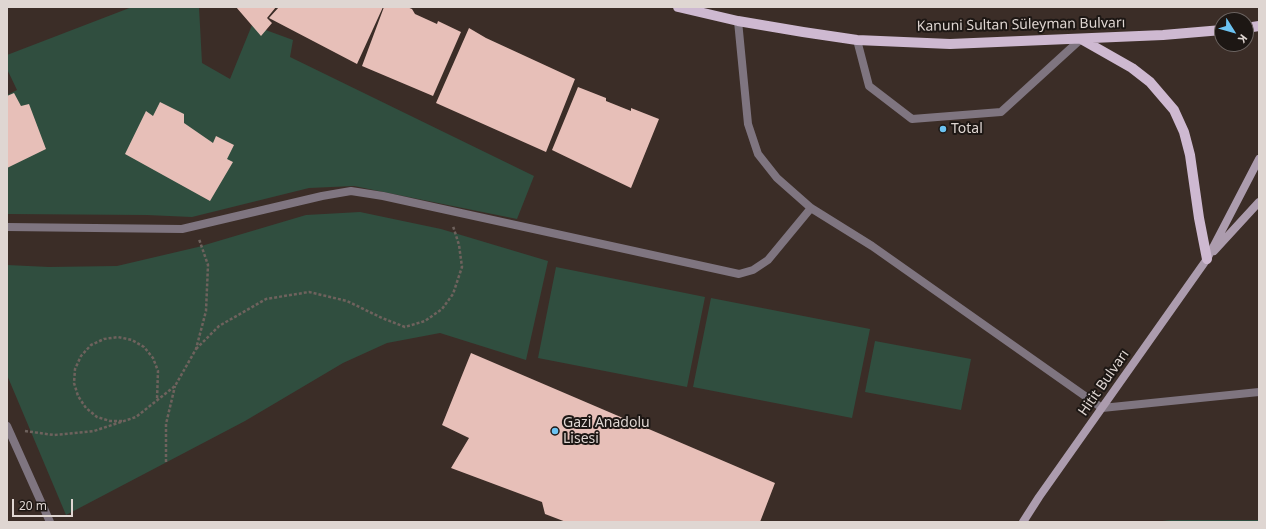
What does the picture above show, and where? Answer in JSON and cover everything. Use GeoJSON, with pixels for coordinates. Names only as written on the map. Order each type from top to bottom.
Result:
{"type":"FeatureCollection","features":[{"type":"Feature","properties":{"kind":"main road","name":"Kanuni Sultan Süleyman Bulvarı"},"geometry":{"type":"LineString","coordinates":[[678,7],[738,21],[858,40],[950,44],[1163,35],[1214,31]]}},
{"type":"Feature","properties":{"kind":"main road"},"geometry":{"type":"LineString","coordinates":[[1081,39],[1132,68],[1150,82],[1174,110],[1184,132],[1190,155],[1206,259]]}},
{"type":"Feature","properties":{"kind":"main road","name":"Hitit Bulvarı"},"geometry":{"type":"LineString","coordinates":[[1023,522],[1206,259],[1259,159]]}},
{"type":"Feature","properties":{"kind":"main road","name":"Hitit Bulvarı"},"geometry":{"type":"LineString","coordinates":[[1206,259],[1259,202]]}},
{"type":"Feature","properties":{"kind":"street"},"geometry":{"type":"LineString","coordinates":[[738,21],[748,124],[758,154],[777,178],[811,208],[872,246],[1102,408],[1259,392]]}},
{"type":"Feature","properties":{"kind":"street"},"geometry":{"type":"LineString","coordinates":[[858,40],[869,86],[912,119],[1001,112],[1081,39]]}},
{"type":"Feature","properties":{"kind":"street"},"geometry":{"type":"LineString","coordinates":[[7,227],[182,229],[322,196],[351,191],[383,196],[738,274],[753,270],[768,260],[811,208]]}},
{"type":"Feature","properties":{"kind":"street"},"geometry":{"type":"LineString","coordinates":[[8,428],[50,522]]}},
{"type":"Feature","properties":{"kind":"path"},"geometry":{"type":"LineString","coordinates":[[196,348],[219,326],[266,299],[309,292],[347,301],[405,327],[426,321],[442,309],[453,294],[462,267],[459,245],[448,210]]}},
{"type":"Feature","properties":{"kind":"path"},"geometry":{"type":"LineString","coordinates":[[166,462],[166,424],[175,386],[196,348],[206,311],[208,265],[194,226]]}},
{"type":"Feature","properties":{"kind":"path"},"geometry":{"type":"LineString","coordinates":[[124,421],[110,421],[97,417],[86,408],[78,396],[74,383],[75,368],[81,356],[91,345],[104,339],[118,337],[132,340],[144,347],[153,358],[158,371],[157,401]]}},
{"type":"Feature","properties":{"kind":"path"},"geometry":{"type":"LineString","coordinates":[[8,428],[54,435],[94,431],[136,417],[175,386]]}},
{"type":"Feature","properties":{"kind":"green space"},"geometry":{"type":"Polygon","coordinates":[[[132,7],[199,7],[202,63],[230,79],[252,25],[293,40],[290,57],[534,176],[517,219],[354,186],[309,188],[192,217],[147,215],[7,214],[7,95],[17,90],[7,69],[7,55],[132,7]]]}},
{"type":"Feature","properties":{"kind":"green space"},"geometry":{"type":"Polygon","coordinates":[[[360,212],[441,229],[548,261],[526,360],[440,333],[387,343],[343,363],[245,421],[66,515],[7,375],[7,265],[49,267],[117,266],[198,247],[306,215],[360,212]]]}},
{"type":"Feature","properties":{"kind":"green space"},"geometry":{"type":"Polygon","coordinates":[[[556,267],[705,297],[687,387],[538,358],[556,267]]]}},
{"type":"Feature","properties":{"kind":"green space"},"geometry":{"type":"Polygon","coordinates":[[[711,298],[870,329],[852,418],[693,387],[711,298]]]}},
{"type":"Feature","properties":{"kind":"green space"},"geometry":{"type":"Polygon","coordinates":[[[875,341],[971,359],[961,410],[865,392],[875,341]]]}},
{"type":"Feature","properties":{"kind":"green space"},"geometry":{"type":"Polygon","coordinates":[[[1171,520],[1259,520],[1259,522],[1153,522],[1171,520]]]}},
{"type":"Feature","properties":{"kind":"building"},"geometry":{"type":"Polygon","coordinates":[[[236,7],[276,7],[267,18],[272,23],[261,36],[236,7]]]}},
{"type":"Feature","properties":{"kind":"building"},"geometry":{"type":"Polygon","coordinates":[[[279,7],[383,7],[357,64],[269,18],[279,7]]]}},
{"type":"Feature","properties":{"kind":"building"},"geometry":{"type":"Polygon","coordinates":[[[384,7],[407,7],[412,9],[415,14],[437,24],[438,21],[461,32],[433,96],[362,66],[384,7]]]}},
{"type":"Feature","properties":{"kind":"building"},"geometry":{"type":"Polygon","coordinates":[[[469,28],[486,38],[575,79],[546,152],[436,103],[469,28]]]}},
{"type":"Feature","properties":{"kind":"building"},"geometry":{"type":"Polygon","coordinates":[[[578,87],[606,98],[606,101],[631,111],[631,108],[659,119],[631,188],[552,150],[578,87]]]}},
{"type":"Feature","properties":{"kind":"building"},"geometry":{"type":"Polygon","coordinates":[[[14,93],[21,106],[29,104],[46,149],[7,168],[7,96],[14,93]]]}},
{"type":"Feature","properties":{"kind":"building"},"geometry":{"type":"Polygon","coordinates":[[[160,102],[184,114],[184,123],[213,143],[216,136],[234,145],[227,159],[233,162],[210,201],[125,154],[146,111],[153,116],[160,102]]]}},
{"type":"Feature","properties":{"kind":"building","name":"Gazi Anadolu Lisesi"},"geometry":{"type":"Polygon","coordinates":[[[471,353],[775,483],[760,522],[566,522],[545,514],[542,502],[451,468],[469,438],[442,425],[471,353]]]}},
{"type":"Feature","properties":{"kind":"place","name":"Total"},"geometry":{"type":"Point","coordinates":[943,129]}},
{"type":"Feature","properties":{"kind":"place","name":"Gazi Anadolu Lisesi"},"geometry":{"type":"Point","coordinates":[555,431]}}]}
